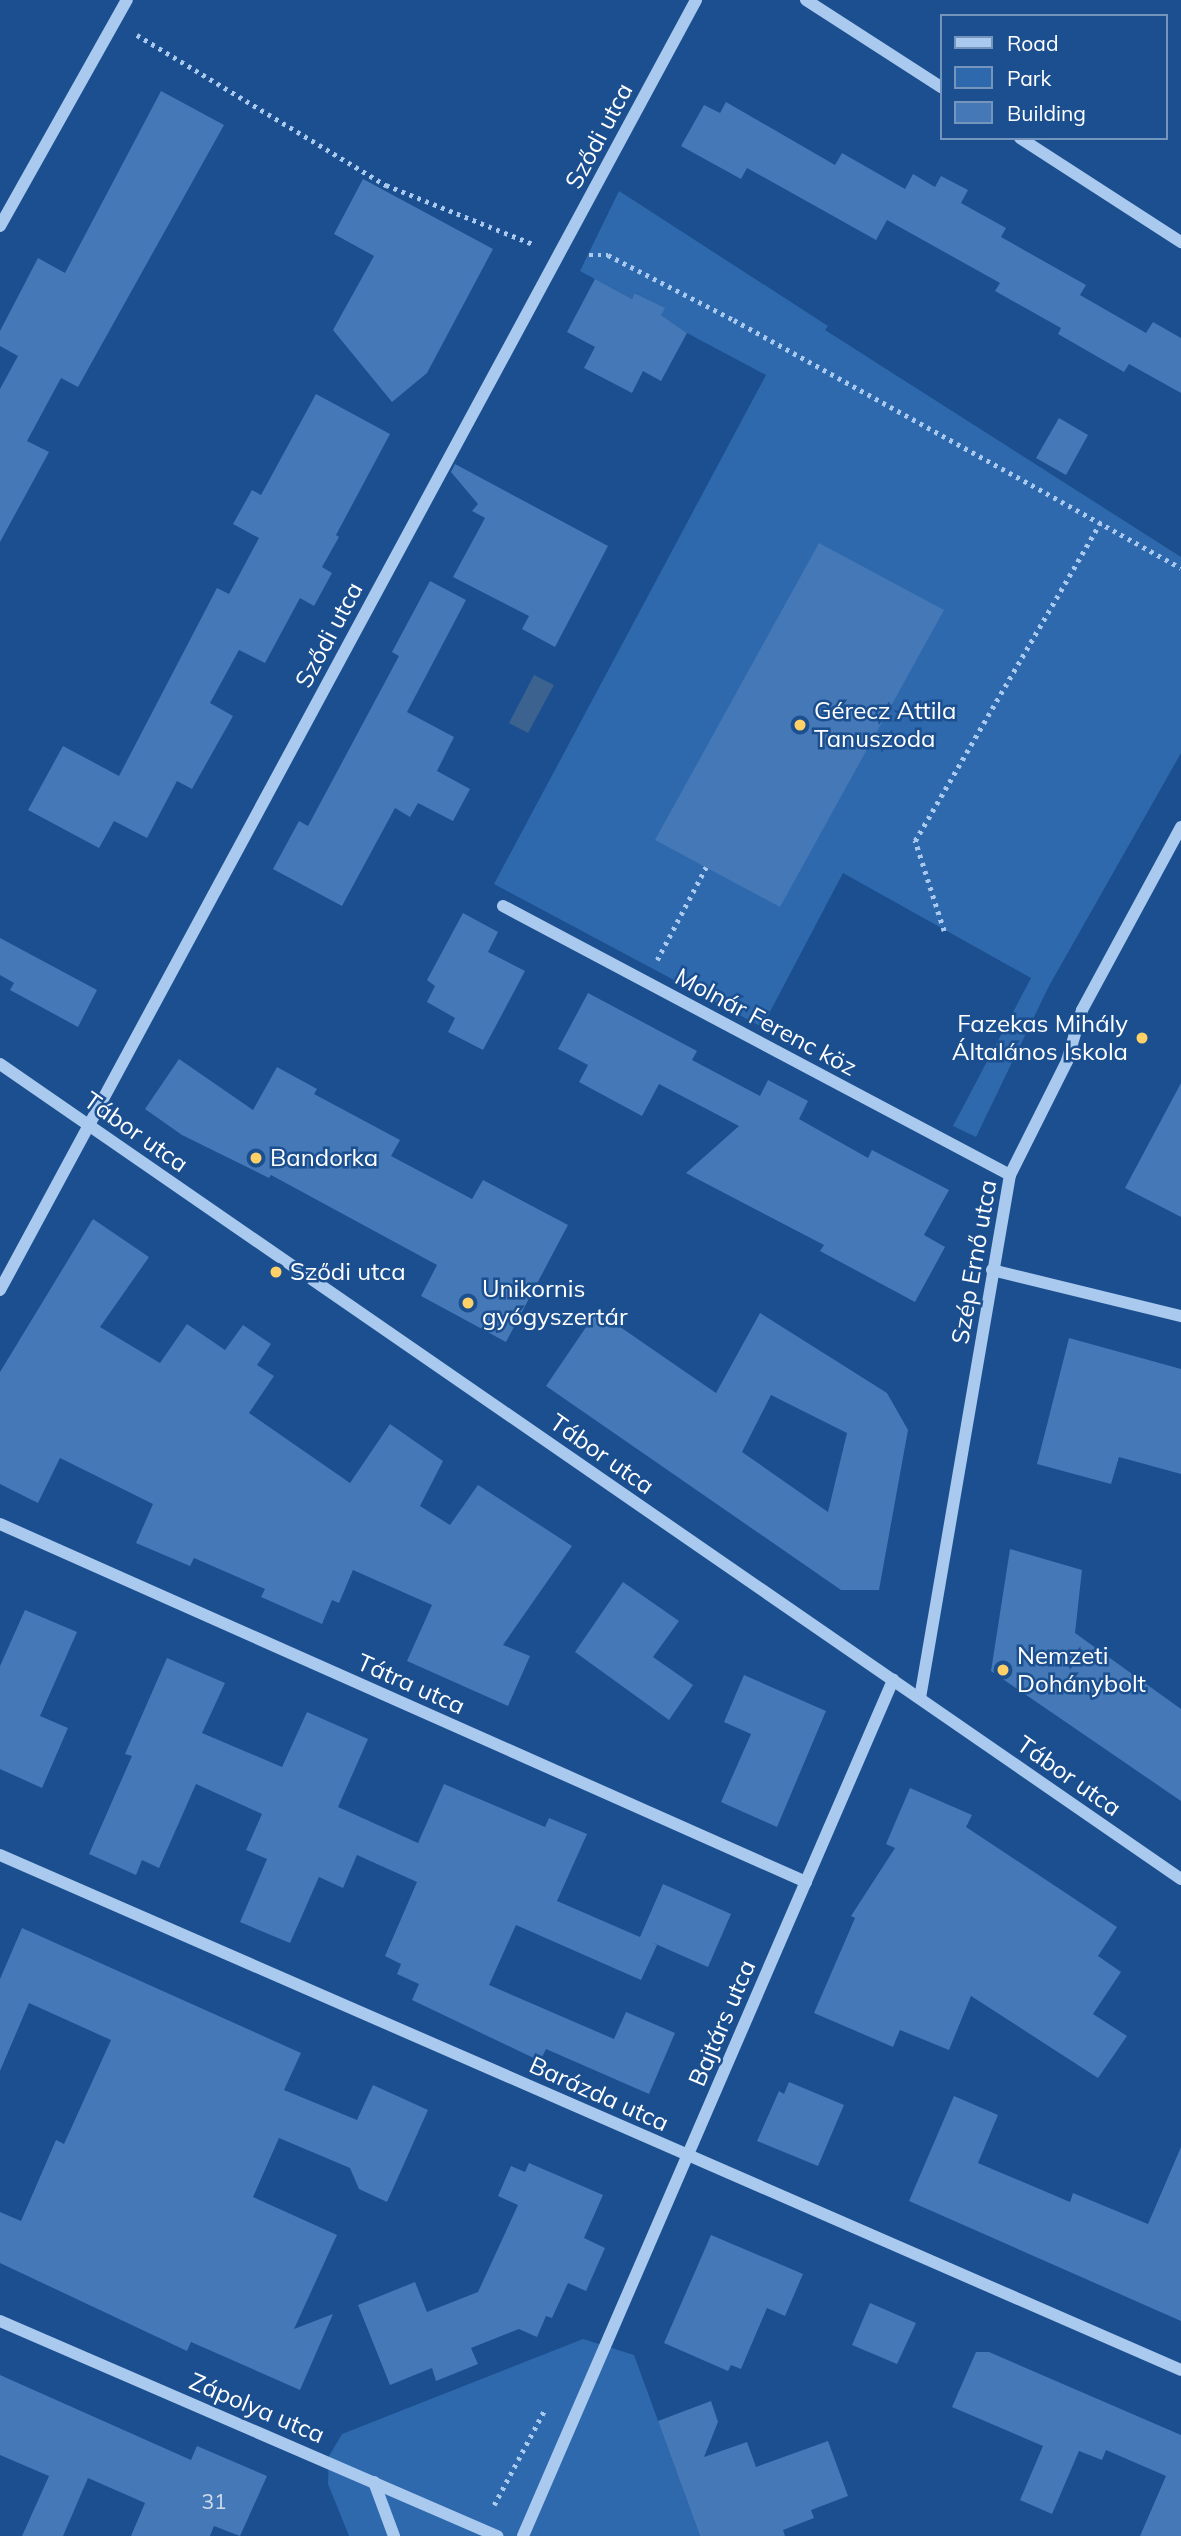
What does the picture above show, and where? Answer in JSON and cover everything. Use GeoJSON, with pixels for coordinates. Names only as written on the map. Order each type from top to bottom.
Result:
{"type":"FeatureCollection","features":[{"type":"Feature","properties":{"kind":"street"},"geometry":{"type":"LineString","coordinates":[[0,226],[127,0]]}},
{"type":"Feature","properties":{"kind":"street","name":"Sződi utca"},"geometry":{"type":"LineString","coordinates":[[0,1290],[696,0]]}},
{"type":"Feature","properties":{"kind":"street"},"geometry":{"type":"LineString","coordinates":[[806,0],[940,86]]}},
{"type":"Feature","properties":{"kind":"street"},"geometry":{"type":"LineString","coordinates":[[1023,140],[1181,242]]}},
{"type":"Feature","properties":{"kind":"street","name":"Szép Ernő utca"},"geometry":{"type":"LineString","coordinates":[[920,1698],[1010,1175],[1067,1061],[1082,1010],[1181,827]]}},
{"type":"Feature","properties":{"kind":"street","name":"Molnár Ferenc köz"},"geometry":{"type":"LineString","coordinates":[[503,906],[1010,1175]]}},
{"type":"Feature","properties":{"kind":"street","name":"Tábor utca"},"geometry":{"type":"LineString","coordinates":[[0,1064],[1181,1879]]}},
{"type":"Feature","properties":{"kind":"street"},"geometry":{"type":"LineString","coordinates":[[992,1270],[1181,1317]]}},
{"type":"Feature","properties":{"kind":"street","name":"Tátra utca"},"geometry":{"type":"LineString","coordinates":[[0,1524],[806,1882]]}},
{"type":"Feature","properties":{"kind":"street","name":"Bajtárs utca"},"geometry":{"type":"LineString","coordinates":[[523,2536],[893,1680]]}},
{"type":"Feature","properties":{"kind":"street","name":"Barázda utca"},"geometry":{"type":"LineString","coordinates":[[0,1855],[1181,2370]]}},
{"type":"Feature","properties":{"kind":"street","name":"Zápolya utca"},"geometry":{"type":"LineString","coordinates":[[0,2320],[497,2536]]}},
{"type":"Feature","properties":{"kind":"street"},"geometry":{"type":"LineString","coordinates":[[374,2482],[394,2536]]}},
{"type":"Feature","properties":{"kind":"path"},"geometry":{"type":"LineString","coordinates":[[115,22],[386,185],[559,254],[608,255],[734,320],[1181,568]]}},
{"type":"Feature","properties":{"kind":"path"},"geometry":{"type":"LineString","coordinates":[[944,931],[915,841],[1100,523]]}},
{"type":"Feature","properties":{"kind":"path"},"geometry":{"type":"LineString","coordinates":[[646,982],[706,867]]}},
{"type":"Feature","properties":{"kind":"green space"},"geometry":{"type":"Polygon","coordinates":[[[619,191],[828,326],[825,330],[1181,557],[1181,753],[1049,986],[976,1137],[953,1126],[1031,978],[843,873],[762,1027],[494,884],[766,375],[687,333],[661,315],[664,308],[636,293],[632,299],[580,271],[619,191]]]}},
{"type":"Feature","properties":{"kind":"green space"},"geometry":{"type":"Polygon","coordinates":[[[583,2339],[634,2355],[700,2536],[349,2536],[328,2484],[329,2456],[342,2434],[583,2339]]]}},
{"type":"Feature","properties":{"kind":"shaded area"},"geometry":{"type":"Polygon","coordinates":[[[534,675],[554,685],[528,733],[509,723],[534,675]]]}},
{"type":"Feature","properties":{"kind":"building"},"geometry":{"type":"Polygon","coordinates":[[[161,91],[224,125],[78,387],[61,378],[27,441],[49,452],[0,542],[0,389],[18,356],[0,346],[0,331],[38,258],[65,273],[161,91]]]}},
{"type":"Feature","properties":{"kind":"building"},"geometry":{"type":"Polygon","coordinates":[[[726,102],[835,165],[842,153],[905,189],[913,174],[935,187],[941,176],[968,190],[961,203],[1006,228],[1001,237],[1086,285],[1080,295],[1146,333],[1153,322],[1181,338],[1181,393],[1129,364],[1124,372],[1058,334],[1061,328],[995,291],[1000,283],[887,220],[876,240],[747,168],[741,179],[681,146],[704,105],[720,113],[726,102]]]}},
{"type":"Feature","properties":{"kind":"building"},"geometry":{"type":"Polygon","coordinates":[[[363,179],[493,249],[427,373],[392,402],[333,330],[374,256],[334,234],[363,179]]]}},
{"type":"Feature","properties":{"kind":"building"},"geometry":{"type":"Polygon","coordinates":[[[595,279],[632,299],[635,293],[665,308],[661,315],[687,333],[661,381],[643,371],[632,393],[584,368],[595,347],[567,332],[595,279]]]}},
{"type":"Feature","properties":{"kind":"building"},"geometry":{"type":"Polygon","coordinates":[[[316,394],[390,434],[336,535],[339,537],[322,567],[332,573],[314,606],[300,598],[265,663],[239,650],[210,703],[233,716],[192,789],[177,781],[147,838],[114,821],[99,848],[28,810],[63,746],[119,776],[217,588],[229,594],[259,538],[233,524],[252,490],[261,495],[316,394]]]}},
{"type":"Feature","properties":{"kind":"building"},"geometry":{"type":"Polygon","coordinates":[[[1059,418],[1088,435],[1066,475],[1036,458],[1059,418]]]}},
{"type":"Feature","properties":{"kind":"building"},"geometry":{"type":"Polygon","coordinates":[[[455,464],[608,546],[555,647],[522,629],[529,616],[453,577],[485,518],[472,511],[478,504],[451,472],[455,464]]]}},
{"type":"Feature","properties":{"kind":"building","name":"Gérecz Attila Tanuszoda"},"geometry":{"type":"Polygon","coordinates":[[[819,543],[944,610],[780,907],[655,840],[819,543]]]}},
{"type":"Feature","properties":{"kind":"building"},"geometry":{"type":"Polygon","coordinates":[[[430,581],[466,600],[407,712],[454,737],[437,771],[470,789],[453,821],[418,803],[410,817],[395,808],[342,906],[273,869],[299,821],[308,826],[399,656],[392,652],[430,581]]]}},
{"type":"Feature","properties":{"kind":"building"},"geometry":{"type":"Polygon","coordinates":[[[463,913],[498,932],[488,952],[525,971],[483,1050],[448,1032],[455,1018],[427,1002],[435,986],[427,980],[463,913]]]}},
{"type":"Feature","properties":{"kind":"building"},"geometry":{"type":"Polygon","coordinates":[[[0,938],[97,990],[78,1027],[10,990],[14,983],[0,975],[0,938]]]}},
{"type":"Feature","properties":{"kind":"building"},"geometry":{"type":"Polygon","coordinates":[[[588,993],[697,1051],[692,1060],[760,1096],[768,1080],[808,1101],[799,1119],[868,1158],[872,1150],[949,1190],[924,1235],[945,1247],[915,1302],[820,1251],[824,1245],[686,1173],[739,1126],[659,1084],[642,1116],[579,1082],[588,1065],[558,1049],[588,993]]]}},
{"type":"Feature","properties":{"kind":"building"},"geometry":{"type":"Polygon","coordinates":[[[179,1059],[253,1110],[277,1067],[317,1089],[314,1094],[400,1140],[391,1156],[472,1199],[483,1180],[568,1225],[506,1342],[421,1296],[437,1265],[271,1175],[269,1178],[182,1135],[145,1109],[179,1059]]]}},
{"type":"Feature","properties":{"kind":"building"},"geometry":{"type":"Polygon","coordinates":[[[1181,1083],[1181,1217],[1125,1188],[1181,1083]]]}},
{"type":"Feature","properties":{"kind":"building"},"geometry":{"type":"Polygon","coordinates":[[[93,1219],[149,1257],[100,1327],[160,1363],[187,1324],[225,1350],[243,1325],[271,1344],[257,1365],[274,1376],[249,1413],[350,1483],[390,1424],[443,1461],[420,1506],[450,1525],[478,1485],[572,1546],[503,1645],[530,1656],[508,1706],[407,1661],[432,1605],[353,1570],[339,1603],[332,1600],[322,1624],[261,1597],[265,1589],[194,1558],[190,1566],[136,1543],[153,1504],[60,1458],[38,1503],[0,1484],[0,1372],[93,1219]]]}},
{"type":"Feature","properties":{"kind":"building"},"geometry":{"type":"Polygon","coordinates":[[[597,1311],[716,1393],[760,1313],[887,1393],[908,1430],[879,1590],[841,1590],[546,1386],[597,1311]],[[771,1395],[742,1452],[828,1512],[847,1433],[771,1395]]]}},
{"type":"Feature","properties":{"kind":"building"},"geometry":{"type":"Polygon","coordinates":[[[1069,1338],[1181,1369],[1181,1474],[1119,1457],[1111,1484],[1037,1464],[1069,1338]]]}},
{"type":"Feature","properties":{"kind":"building"},"geometry":{"type":"Polygon","coordinates":[[[1010,1549],[1082,1570],[1075,1633],[1181,1709],[1181,1801],[991,1671],[1010,1549]]]}},
{"type":"Feature","properties":{"kind":"building"},"geometry":{"type":"Polygon","coordinates":[[[623,1582],[679,1621],[653,1657],[693,1685],[669,1720],[575,1652],[623,1582]]]}},
{"type":"Feature","properties":{"kind":"building"},"geometry":{"type":"Polygon","coordinates":[[[25,1610],[77,1632],[40,1716],[68,1728],[42,1788],[0,1769],[0,1666],[25,1610]]]}},
{"type":"Feature","properties":{"kind":"building"},"geometry":{"type":"Polygon","coordinates":[[[167,1658],[225,1683],[202,1733],[282,1767],[307,1712],[368,1739],[338,1807],[418,1843],[444,1784],[545,1827],[549,1818],[587,1834],[557,1901],[640,1937],[663,1884],[731,1914],[708,1967],[651,1942],[657,1945],[641,1980],[516,1925],[489,1985],[614,2039],[626,2012],[675,2033],[649,2094],[546,2049],[540,2061],[412,2000],[419,1984],[397,1974],[401,1964],[385,1956],[417,1882],[357,1855],[343,1888],[319,1877],[290,1943],[240,1922],[267,1859],[246,1850],[262,1814],[196,1784],[159,1868],[142,1860],[136,1875],[89,1854],[132,1756],[125,1754],[167,1658]]]}},
{"type":"Feature","properties":{"kind":"building"},"geometry":{"type":"Polygon","coordinates":[[[744,1675],[826,1711],[777,1827],[721,1802],[751,1734],[724,1722],[744,1675]]]}},
{"type":"Feature","properties":{"kind":"building"},"geometry":{"type":"Polygon","coordinates":[[[910,1788],[972,1815],[966,1827],[1117,1927],[1098,1956],[1121,1972],[1093,2014],[1127,2036],[1098,2078],[971,1996],[949,2050],[900,2030],[893,2047],[814,2013],[855,1918],[851,1916],[895,1848],[886,1844],[910,1788]]]}},
{"type":"Feature","properties":{"kind":"building"},"geometry":{"type":"Polygon","coordinates":[[[22,1928],[301,2053],[284,2090],[357,2120],[373,2085],[428,2110],[387,2202],[359,2189],[350,2168],[279,2138],[253,2197],[337,2235],[294,2329],[333,2314],[300,2390],[191,2342],[187,2351],[0,2263],[0,2212],[21,2221],[56,2140],[64,2144],[111,2040],[29,2003],[0,2071],[0,1979],[22,1928]]]}},
{"type":"Feature","properties":{"kind":"building"},"geometry":{"type":"Polygon","coordinates":[[[789,2082],[844,2105],[818,2166],[757,2141],[779,2091],[784,2094],[789,2082]]]}},
{"type":"Feature","properties":{"kind":"building"},"geometry":{"type":"Polygon","coordinates":[[[954,2096],[998,2115],[978,2163],[1070,2202],[1073,2193],[1148,2224],[1181,2147],[1181,2321],[909,2201],[954,2096]]]}},
{"type":"Feature","properties":{"kind":"building"},"geometry":{"type":"Polygon","coordinates":[[[529,2163],[603,2195],[584,2238],[605,2248],[586,2291],[568,2283],[552,2318],[546,2316],[537,2337],[519,2329],[471,2348],[478,2364],[436,2381],[432,2368],[390,2385],[358,2305],[415,2282],[427,2312],[478,2292],[518,2205],[498,2196],[511,2166],[525,2172],[529,2163]]]}},
{"type":"Feature","properties":{"kind":"building"},"geometry":{"type":"Polygon","coordinates":[[[711,2235],[803,2274],[785,2316],[767,2308],[741,2369],[731,2365],[728,2371],[664,2343],[711,2235]]]}},
{"type":"Feature","properties":{"kind":"building"},"geometry":{"type":"Polygon","coordinates":[[[870,2303],[916,2323],[897,2364],[852,2345],[870,2303]]]}},
{"type":"Feature","properties":{"kind":"building"},"geometry":{"type":"Polygon","coordinates":[[[976,2352],[989,2352],[1181,2435],[1181,2536],[1140,2536],[1166,2476],[1106,2450],[1102,2460],[1079,2451],[1052,2514],[1020,2500],[1043,2446],[952,2407],[976,2352]]]}},
{"type":"Feature","properties":{"kind":"building"},"geometry":{"type":"Polygon","coordinates":[[[0,2375],[191,2460],[197,2446],[267,2476],[240,2536],[214,2526],[210,2536],[131,2536],[145,2503],[88,2478],[63,2536],[22,2536],[49,2476],[0,2455],[0,2375]]]}},
{"type":"Feature","properties":{"kind":"building"},"geometry":{"type":"Polygon","coordinates":[[[711,2401],[718,2422],[704,2457],[747,2442],[756,2467],[828,2441],[848,2496],[811,2510],[814,2518],[783,2530],[785,2536],[700,2536],[658,2421],[711,2401]]]}},
{"type":"Feature","properties":{"kind":"place","name":"Gérecz Attila Tanuszoda"},"geometry":{"type":"Point","coordinates":[800,725]}},
{"type":"Feature","properties":{"kind":"place","name":"Fazekas Mihály Általános Iskola"},"geometry":{"type":"Point","coordinates":[1142,1038]}},
{"type":"Feature","properties":{"kind":"place","name":"Bandorka"},"geometry":{"type":"Point","coordinates":[256,1158]}},
{"type":"Feature","properties":{"kind":"place","name":"Sződi utca"},"geometry":{"type":"Point","coordinates":[276,1272]}},
{"type":"Feature","properties":{"kind":"place","name":"Unikornis gyógyszertár"},"geometry":{"type":"Point","coordinates":[468,1303]}},
{"type":"Feature","properties":{"kind":"place","name":"Nemzeti Dohánybolt"},"geometry":{"type":"Point","coordinates":[1003,1670]}}]}
